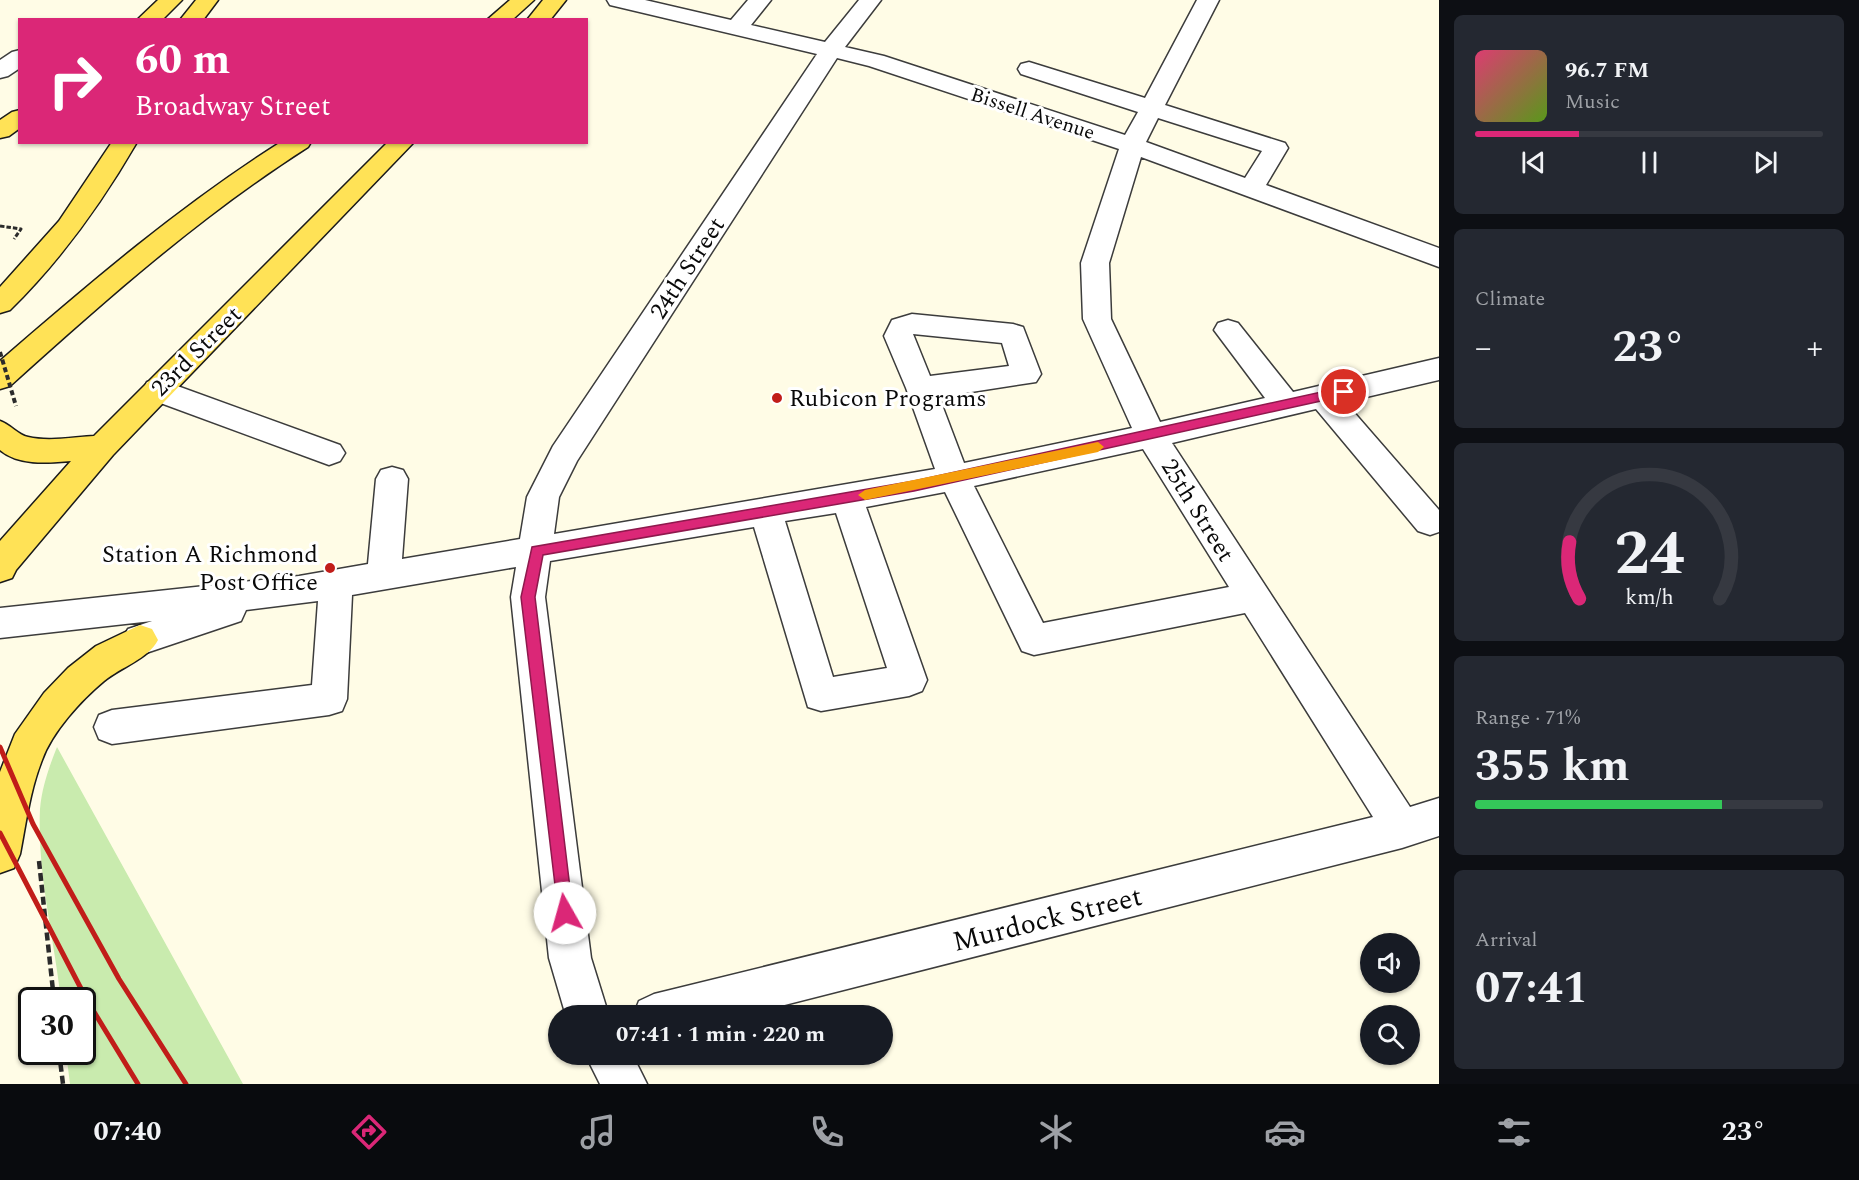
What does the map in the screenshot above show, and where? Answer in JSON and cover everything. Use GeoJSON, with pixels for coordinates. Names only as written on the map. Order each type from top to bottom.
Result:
{"type":"FeatureCollection","features":[{"type":"Feature","properties":{"kind":"main road"},"geometry":{"type":"LineString","coordinates":[[150,18],[171,0]]}},
{"type":"Feature","properties":{"kind":"main road"},"geometry":{"type":"LineString","coordinates":[[193,18],[207,0]]}},
{"type":"Feature","properties":{"kind":"main road"},"geometry":{"type":"LineString","coordinates":[[500,18],[523,0]]}},
{"type":"Feature","properties":{"kind":"main road"},"geometry":{"type":"LineString","coordinates":[[540,18],[555,0]]}},
{"type":"Feature","properties":{"kind":"main road"},"geometry":{"type":"LineString","coordinates":[[0,131],[18,118]]}},
{"type":"Feature","properties":{"kind":"main road"},"geometry":{"type":"LineString","coordinates":[[0,303],[22,283],[93,196],[124,144]]}},
{"type":"Feature","properties":{"kind":"main road"},"geometry":{"type":"LineString","coordinates":[[0,378],[130,263],[199,208],[296,144]]}},
{"type":"Feature","properties":{"kind":"main road","name":"23rd Street"},"geometry":{"type":"LineString","coordinates":[[0,568],[4,560],[102,447],[400,144]]}},
{"type":"Feature","properties":{"kind":"main road"},"geometry":{"type":"LineString","coordinates":[[0,433],[18,448],[48,452],[102,447]]}},
{"type":"Feature","properties":{"kind":"main road"},"geometry":{"type":"LineString","coordinates":[[0,854],[23,757],[47,714],[84,674],[112,653],[140,640]]}},
{"type":"Feature","properties":{"kind":"street","name":"Bissell Avenue"},"geometry":{"type":"LineString","coordinates":[[618,0],[876,61],[1132,145],[1439,258]]}},
{"type":"Feature","properties":{"kind":"street"},"geometry":{"type":"LineString","coordinates":[[736,28],[760,0]]}},
{"type":"Feature","properties":{"kind":"street","name":"24th Street"},"geometry":{"type":"LineString","coordinates":[[585,1005],[570,958],[528,597],[537,551],[543,497],[564,455],[831,50],[870,0]]}},
{"type":"Feature","properties":{"kind":"street","name":"25th Street"},"geometry":{"type":"LineString","coordinates":[[1208,0],[1132,145],[1095,263],[1097,319],[1151,436],[1254,597],[1421,823]]}},
{"type":"Feature","properties":{"kind":"street"},"geometry":{"type":"LineString","coordinates":[[0,45],[18,50]]}},
{"type":"Feature","properties":{"kind":"street"},"geometry":{"type":"LineString","coordinates":[[0,71],[18,58]]}},
{"type":"Feature","properties":{"kind":"street"},"geometry":{"type":"LineString","coordinates":[[1029,69],[1276,148],[1251,189]]}},
{"type":"Feature","properties":{"kind":"street"},"geometry":{"type":"LineString","coordinates":[[1228,330],[1287,405]]}},
{"type":"Feature","properties":{"kind":"street"},"geometry":{"type":"LineString","coordinates":[[0,623],[298,590],[847,498],[1151,436],[1439,369]]}},
{"type":"Feature","properties":{"kind":"street"},"geometry":{"type":"LineString","coordinates":[[921,388],[954,478],[1034,640],[1254,597]]}},
{"type":"Feature","properties":{"kind":"street"},"geometry":{"type":"LineString","coordinates":[[159,390],[328,453]]}},
{"type":"Feature","properties":{"kind":"street"},"geometry":{"type":"LineString","coordinates":[[1323,396],[1430,522]]}},
{"type":"Feature","properties":{"kind":"street"},"geometry":{"type":"LineString","coordinates":[[384,575],[392,479]]}},
{"type":"Feature","properties":{"kind":"street"},"geometry":{"type":"LineString","coordinates":[[766,512],[821,695],[909,680],[847,498]]}},
{"type":"Feature","properties":{"kind":"street"},"geometry":{"type":"LineString","coordinates":[[112,727],[329,699],[336,583]]}},
{"type":"Feature","properties":{"kind":"street"},"geometry":{"type":"LineString","coordinates":[[140,640],[298,590]]}},
{"type":"Feature","properties":{"kind":"street","name":"Murdock Street"},"geometry":{"type":"LineString","coordinates":[[698,1005],[1421,823]]}},
{"type":"Feature","properties":{"kind":"street"},"geometry":{"type":"LineString","coordinates":[[614,1065],[625,1084]]}},
{"type":"Feature","properties":{"kind":"path"},"geometry":{"type":"LineString","coordinates":[[0,226],[21,229],[9,244],[18,245]]}},
{"type":"Feature","properties":{"kind":"path"},"geometry":{"type":"LineString","coordinates":[[0,352],[16,406]]}},
{"type":"Feature","properties":{"kind":"path"},"geometry":{"type":"LineString","coordinates":[[38,853],[53,987]]}},
{"type":"Feature","properties":{"kind":"path"},"geometry":{"type":"LineString","coordinates":[[61,1065],[63,1084]]}},
{"type":"Feature","properties":{"kind":"green space"},"geometry":{"type":"Polygon","coordinates":[[[57,747],[243,1084],[70,1084],[68,1065],[96,1065],[96,987],[59,987],[41,857],[40,809],[57,747]]]}},
{"type":"Feature","properties":{"kind":"railway"},"geometry":{"type":"LineString","coordinates":[[0,747],[33,824],[119,979],[186,1084]]}},
{"type":"Feature","properties":{"kind":"railway"},"geometry":{"type":"LineString","coordinates":[[0,833],[88,1002],[138,1084]]}},
{"type":"Feature","properties":{"kind":"slow traffic"},"geometry":{"type":"LineString","coordinates":[[865,495],[1098,447]]}},
{"type":"Feature","properties":{"kind":"place","name":"Rubicon Programs"},"geometry":{"type":"Point","coordinates":[777,398]}},
{"type":"Feature","properties":{"kind":"place","name":"Station A Richmond Post Office"},"geometry":{"type":"Point","coordinates":[330,568]}},
{"type":"Feature","properties":{"kind":"route"},"geometry":{"type":"LineString","coordinates":[[565,913],[528,597],[537,551],[914,486],[1344,392]]}}]}
